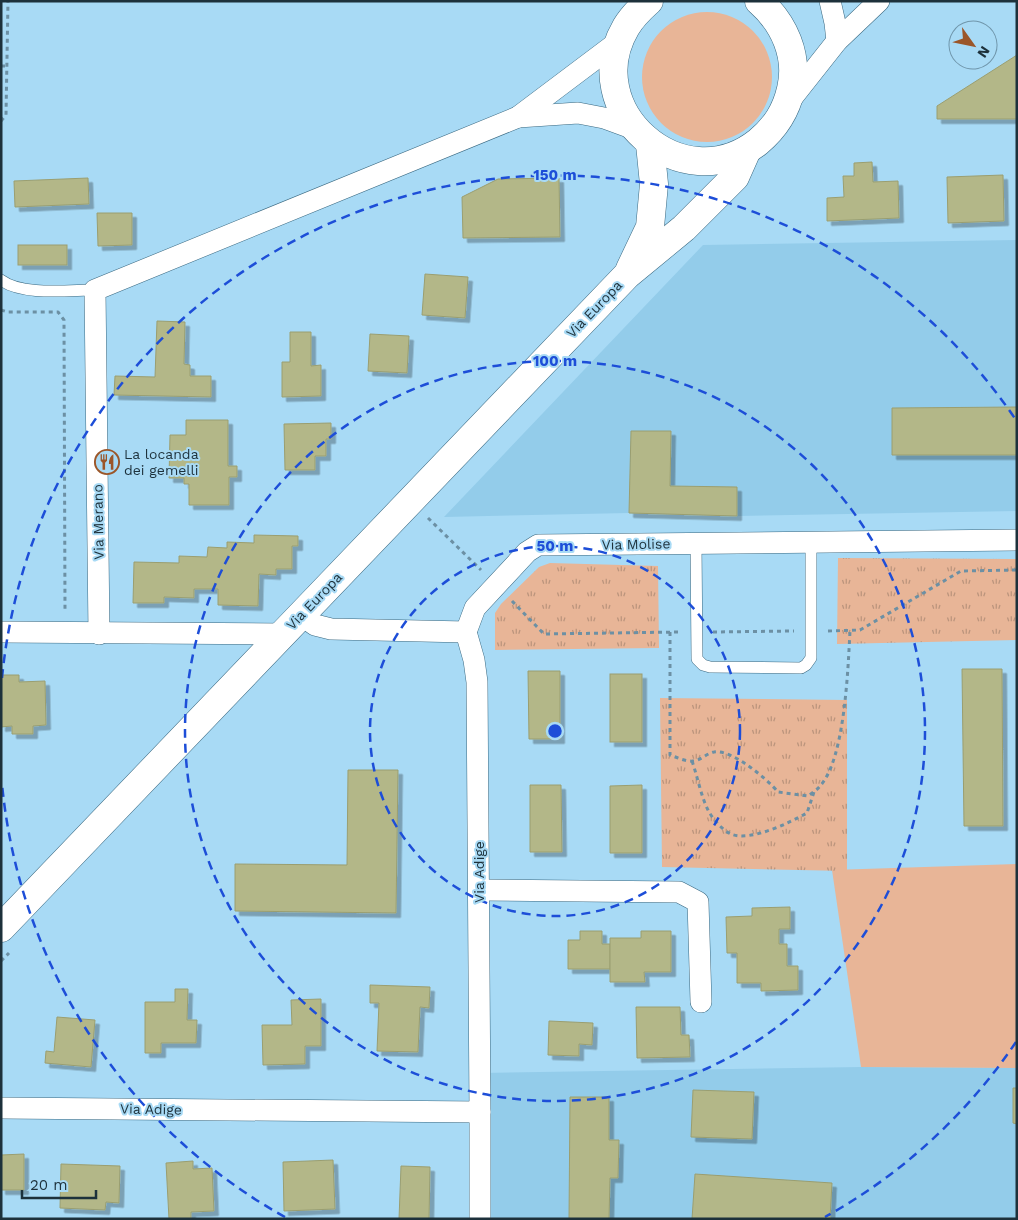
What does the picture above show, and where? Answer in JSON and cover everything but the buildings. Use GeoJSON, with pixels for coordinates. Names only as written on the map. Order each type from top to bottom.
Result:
{"type":"FeatureCollection","features":[{"type":"Feature","properties":{"kind":"street"},"geometry":{"type":"LineString","coordinates":[[759,1],[768,9],[779,24],[788,41],[792,60],[793,82],[788,103]]}},
{"type":"Feature","properties":{"kind":"street"},"geometry":{"type":"LineString","coordinates":[[830,1],[836,23],[837,41]]}},
{"type":"Feature","properties":{"kind":"street"},"geometry":{"type":"LineString","coordinates":[[518,117],[578,113],[604,118],[642,136],[671,155],[694,161],[730,158],[747,150],[770,132],[788,103],[837,41],[879,1]]}},
{"type":"Feature","properties":{"kind":"street"},"geometry":{"type":"LineString","coordinates":[[641,6],[619,41],[614,64],[616,88],[622,109],[642,136]]}},
{"type":"Feature","properties":{"kind":"street"},"geometry":{"type":"LineString","coordinates":[[95,290],[518,117],[619,41]]}},
{"type":"Feature","properties":{"kind":"street","name":"Via Europa"},"geometry":{"type":"LineString","coordinates":[[627,275],[650,227],[654,184],[642,136]]}},
{"type":"Feature","properties":{"kind":"street","name":"Via Europa"},"geometry":{"type":"LineString","coordinates":[[1,928],[627,275],[684,228],[735,177],[747,150]]}},
{"type":"Feature","properties":{"kind":"street","name":"Via Merano"},"geometry":{"type":"LineString","coordinates":[[95,290],[99,634]]}},
{"type":"Feature","properties":{"kind":"street","name":"Via Molise"},"geometry":{"type":"LineString","coordinates":[[466,632],[475,608],[522,558],[538,545],[1017,540]]}},
{"type":"Feature","properties":{"kind":"street"},"geometry":{"type":"LineString","coordinates":[[1,632],[99,634],[292,624],[315,625],[331,629],[466,632]]}},
{"type":"Feature","properties":{"kind":"street","name":"Via Adige"},"geometry":{"type":"LineString","coordinates":[[466,632],[474,660],[477,682],[480,1219]]}},
{"type":"Feature","properties":{"kind":"street"},"geometry":{"type":"LineString","coordinates":[[479,890],[679,892],[698,902],[701,1002]]}},
{"type":"Feature","properties":{"kind":"street","name":"Via Adige"},"geometry":{"type":"LineString","coordinates":[[1,1108],[480,1112]]}},
{"type":"Feature","properties":{"kind":"lane"},"geometry":{"type":"LineString","coordinates":[[1,280],[15,287],[35,291],[95,290]]}},
{"type":"Feature","properties":{"kind":"lane"},"geometry":{"type":"LineString","coordinates":[[696,543],[697,658],[703,666],[801,668],[806,665],[810,658],[811,542]]}},
{"type":"Feature","properties":{"kind":"path"},"geometry":{"type":"LineString","coordinates":[[1,121],[6,114],[8,1]]}},
{"type":"Feature","properties":{"kind":"path"},"geometry":{"type":"LineString","coordinates":[[1,66],[7,66]]}},
{"type":"Feature","properties":{"kind":"path"},"geometry":{"type":"LineString","coordinates":[[1,310],[8,312],[58,312],[64,320],[66,634]]}},
{"type":"Feature","properties":{"kind":"path"},"geometry":{"type":"LineString","coordinates":[[670,632],[670,755],[692,761],[715,752],[728,754],[767,779],[778,792],[808,796],[822,785],[834,760],[840,732],[848,670],[850,631]]}},
{"type":"Feature","properties":{"kind":"path"},"geometry":{"type":"LineString","coordinates":[[692,761],[709,812],[717,824],[731,834],[751,836],[786,824],[806,813],[814,792]]}},
{"type":"Feature","properties":{"kind":"shaded area"},"geometry":{"type":"Polygon","coordinates":[[[1017,240],[1017,511],[737,516],[629,513],[444,517],[703,245],[1017,240]]]}},
{"type":"Feature","properties":{"kind":"shaded area"},"geometry":{"type":"Polygon","coordinates":[[[861,1067],[1017,1068],[1017,1219],[480,1219],[480,1073],[861,1067]]]}},
{"type":"Feature","properties":{"kind":"green space"},"geometry":{"type":"Polygon","coordinates":[[[707,12],[720,13],[732,17],[753,31],[767,52],[771,64],[771,90],[767,102],[753,123],[732,137],[720,141],[707,142],[694,141],[682,137],[661,123],[647,102],[643,90],[642,77],[643,64],[647,52],[661,31],[682,17],[694,13],[707,12]]]}},
{"type":"Feature","properties":{"kind":"green space"},"geometry":{"type":"Polygon","coordinates":[[[838,558],[1017,559],[1017,640],[837,644],[838,558]]]}},
{"type":"Feature","properties":{"kind":"green space"},"geometry":{"type":"Polygon","coordinates":[[[550,563],[658,566],[659,648],[495,650],[495,613],[501,604],[539,567],[550,563]]]}},
{"type":"Feature","properties":{"kind":"green space"},"geometry":{"type":"Polygon","coordinates":[[[660,698],[847,700],[847,871],[662,867],[660,698]]]}},
{"type":"Feature","properties":{"kind":"green space"},"geometry":{"type":"Polygon","coordinates":[[[1017,864],[1017,1068],[861,1067],[832,870],[1017,864]]]}},
{"type":"Feature","properties":{"kind":"place","name":"La locanda dei gemelli"},"geometry":{"type":"Point","coordinates":[107,462]}}]}
